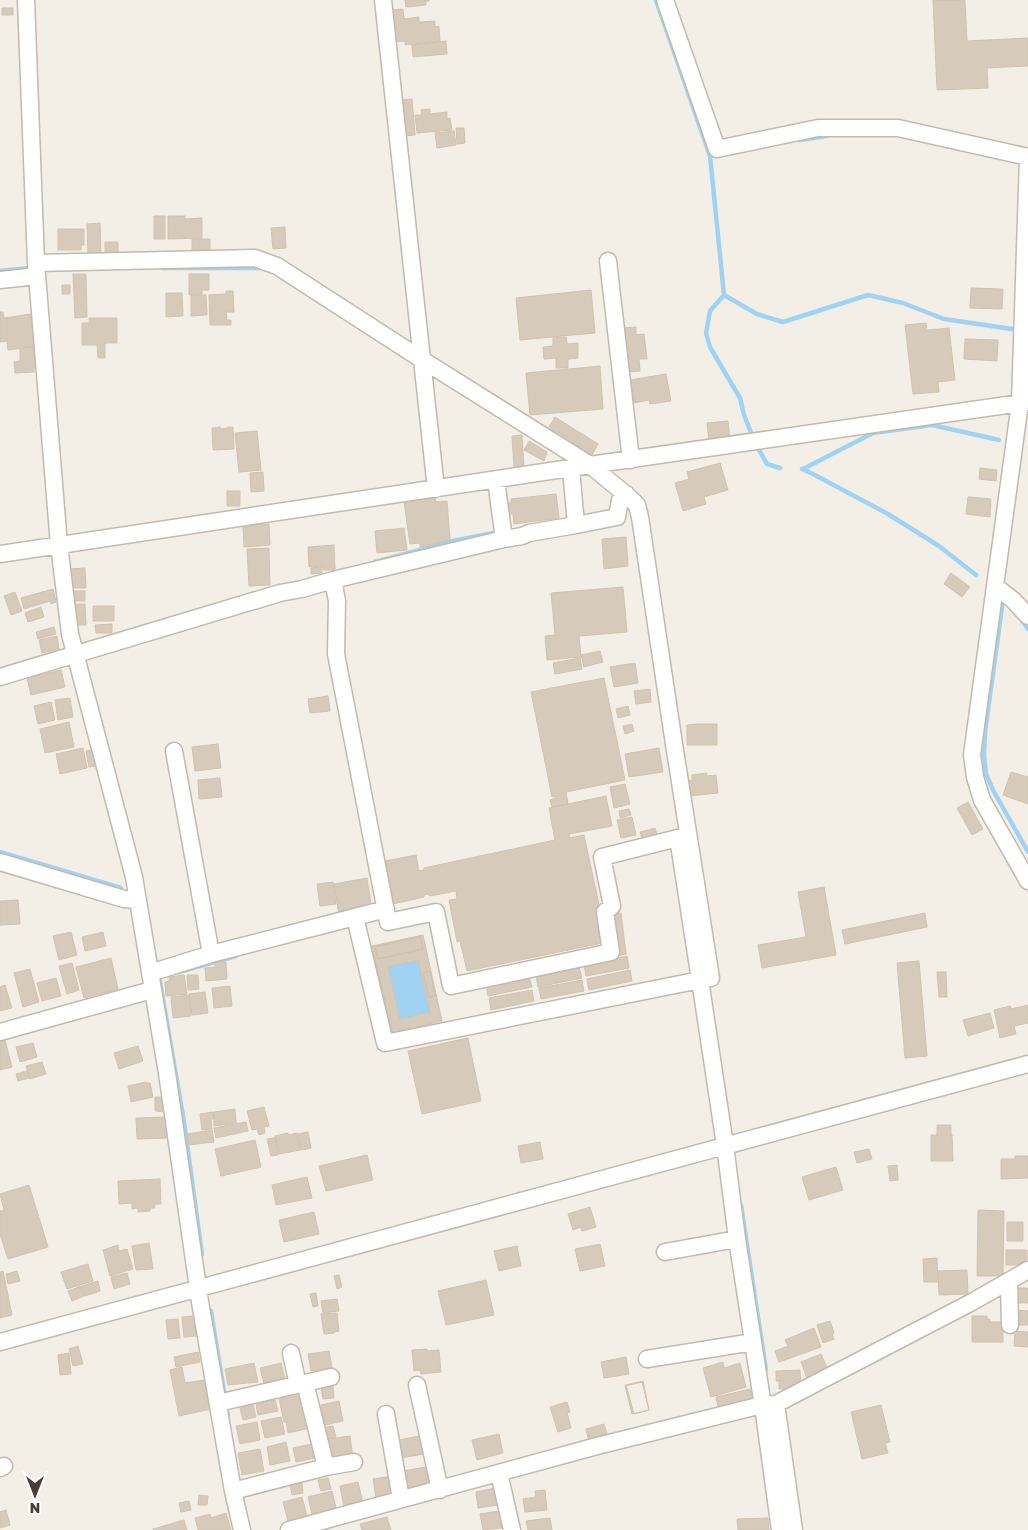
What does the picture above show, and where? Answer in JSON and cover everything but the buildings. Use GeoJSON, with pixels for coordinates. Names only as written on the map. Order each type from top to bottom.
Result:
{"type":"FeatureCollection","features":[{"type":"Feature","properties":{"kind":"street"},"geometry":{"type":"LineString","coordinates":[[26,0],[36,270],[59,546],[74,651],[134,877],[167,1073],[198,1288],[224,1402],[238,1490],[242,1530]]}},
{"type":"Feature","properties":{"kind":"street"},"geometry":{"type":"LineString","coordinates":[[383,0],[436,485]]}},
{"type":"Feature","properties":{"kind":"street"},"geometry":{"type":"LineString","coordinates":[[665,0],[716,149],[818,128],[898,128],[1028,162],[1026,281],[1022,332],[1024,403],[995,586],[972,755],[975,777],[982,800],[1028,881]]}},
{"type":"Feature","properties":{"kind":"street"},"geometry":{"type":"LineString","coordinates":[[0,280],[36,270],[255,258],[277,266],[590,466],[623,497],[637,505],[711,978],[385,1043],[356,922]]}},
{"type":"Feature","properties":{"kind":"street"},"geometry":{"type":"LineString","coordinates":[[608,261],[631,460]]}},
{"type":"Feature","properties":{"kind":"street"},"geometry":{"type":"LineString","coordinates":[[0,554],[436,485],[496,480],[1024,403]]}},
{"type":"Feature","properties":{"kind":"street"},"geometry":{"type":"LineString","coordinates":[[571,468],[576,521]]}},
{"type":"Feature","properties":{"kind":"street"},"geometry":{"type":"LineString","coordinates":[[496,480],[504,539]]}},
{"type":"Feature","properties":{"kind":"street"},"geometry":{"type":"LineString","coordinates":[[0,677],[74,651],[280,593],[522,536],[576,521],[617,517],[623,497]]}},
{"type":"Feature","properties":{"kind":"street"},"geometry":{"type":"LineString","coordinates":[[333,580],[337,601],[336,654],[388,922],[436,912],[451,986],[611,952],[605,912],[612,906],[602,857],[678,838],[694,981],[725,1145],[753,1342],[770,1405],[794,1530]]}},
{"type":"Feature","properties":{"kind":"street"},"geometry":{"type":"LineString","coordinates":[[995,586],[1014,600],[1028,616]]}},
{"type":"Feature","properties":{"kind":"street"},"geometry":{"type":"LineString","coordinates":[[174,751],[211,954]]}},
{"type":"Feature","properties":{"kind":"street"},"geometry":{"type":"LineString","coordinates":[[0,862],[124,899],[138,900]]}},
{"type":"Feature","properties":{"kind":"street"},"geometry":{"type":"LineString","coordinates":[[150,973],[211,954],[356,922],[386,909]]}},
{"type":"Feature","properties":{"kind":"street"},"geometry":{"type":"LineString","coordinates":[[0,1032],[152,990]]}},
{"type":"Feature","properties":{"kind":"street"},"geometry":{"type":"LineString","coordinates":[[0,1342],[1028,1064]]}},
{"type":"Feature","properties":{"kind":"street"},"geometry":{"type":"LineString","coordinates":[[665,1252],[737,1239]]}},
{"type":"Feature","properties":{"kind":"street"},"geometry":{"type":"LineString","coordinates":[[288,1530],[615,1442],[770,1405],[972,1302],[1028,1270]]}},
{"type":"Feature","properties":{"kind":"street"},"geometry":{"type":"LineString","coordinates":[[1009,1281],[1010,1326]]}},
{"type":"Feature","properties":{"kind":"street"},"geometry":{"type":"LineString","coordinates":[[647,1359],[753,1342]]}},
{"type":"Feature","properties":{"kind":"street"},"geometry":{"type":"LineString","coordinates":[[291,1354],[302,1384],[326,1467]]}},
{"type":"Feature","properties":{"kind":"street"},"geometry":{"type":"LineString","coordinates":[[224,1402],[331,1377]]}},
{"type":"Feature","properties":{"kind":"street"},"geometry":{"type":"LineString","coordinates":[[417,1384],[440,1490]]}},
{"type":"Feature","properties":{"kind":"street"},"geometry":{"type":"LineString","coordinates":[[770,1405],[780,1530]]}},
{"type":"Feature","properties":{"kind":"street"},"geometry":{"type":"LineString","coordinates":[[386,1414],[401,1499]]}},
{"type":"Feature","properties":{"kind":"street"},"geometry":{"type":"LineString","coordinates":[[238,1490],[326,1467],[354,1462]]}},
{"type":"Feature","properties":{"kind":"street"},"geometry":{"type":"LineString","coordinates":[[498,1473],[512,1530]]}},
{"type":"Feature","properties":{"kind":"water"},"geometry":{"type":"Polygon","coordinates":[[[418,960],[430,1012],[400,1019],[388,967],[418,960]]]}},
{"type":"Feature","properties":{"kind":"waterway"},"geometry":{"type":"LineString","coordinates":[[656,0],[710,156],[724,295],[710,311],[706,333],[710,347],[740,398],[752,435]]}},
{"type":"Feature","properties":{"kind":"waterway"},"geometry":{"type":"LineString","coordinates":[[800,140],[827,136]]}},
{"type":"Feature","properties":{"kind":"waterway"},"geometry":{"type":"LineString","coordinates":[[0,271],[29,268]]}},
{"type":"Feature","properties":{"kind":"waterway"},"geometry":{"type":"LineString","coordinates":[[162,268],[264,268]]}},
{"type":"Feature","properties":{"kind":"waterway"},"geometry":{"type":"LineString","coordinates":[[724,295],[757,314],[783,322],[868,295],[903,303],[944,319],[1019,330]]}},
{"type":"Feature","properties":{"kind":"waterway"},"geometry":{"type":"LineString","coordinates":[[803,469],[873,433],[932,425],[999,440]]}},
{"type":"Feature","properties":{"kind":"waterway"},"geometry":{"type":"LineString","coordinates":[[759,450],[767,464],[780,468]]}},
{"type":"Feature","properties":{"kind":"waterway"},"geometry":{"type":"LineString","coordinates":[[802,469],[888,514],[939,546],[976,575]]}},
{"type":"Feature","properties":{"kind":"waterway"},"geometry":{"type":"LineString","coordinates":[[375,562],[453,541],[493,533]]}},
{"type":"Feature","properties":{"kind":"waterway"},"geometry":{"type":"LineString","coordinates":[[1003,600],[985,732],[984,756],[986,774],[993,790],[1028,852]]}},
{"type":"Feature","properties":{"kind":"waterway"},"geometry":{"type":"LineString","coordinates":[[1020,618],[1028,629]]}},
{"type":"Feature","properties":{"kind":"waterway"},"geometry":{"type":"LineString","coordinates":[[0,852],[121,888]]}},
{"type":"Feature","properties":{"kind":"waterway"},"geometry":{"type":"LineString","coordinates":[[179,972],[236,956]]}},
{"type":"Feature","properties":{"kind":"waterway"},"geometry":{"type":"LineString","coordinates":[[159,976],[184,1122],[202,1254]]}},
{"type":"Feature","properties":{"kind":"waterway"},"geometry":{"type":"LineString","coordinates":[[388,1024],[392,1031],[400,1033]]}},
{"type":"Feature","properties":{"kind":"waterway"},"geometry":{"type":"LineString","coordinates":[[741,1205],[766,1370]]}},
{"type":"Feature","properties":{"kind":"waterway"},"geometry":{"type":"LineString","coordinates":[[211,1311],[228,1416]]}}]}
